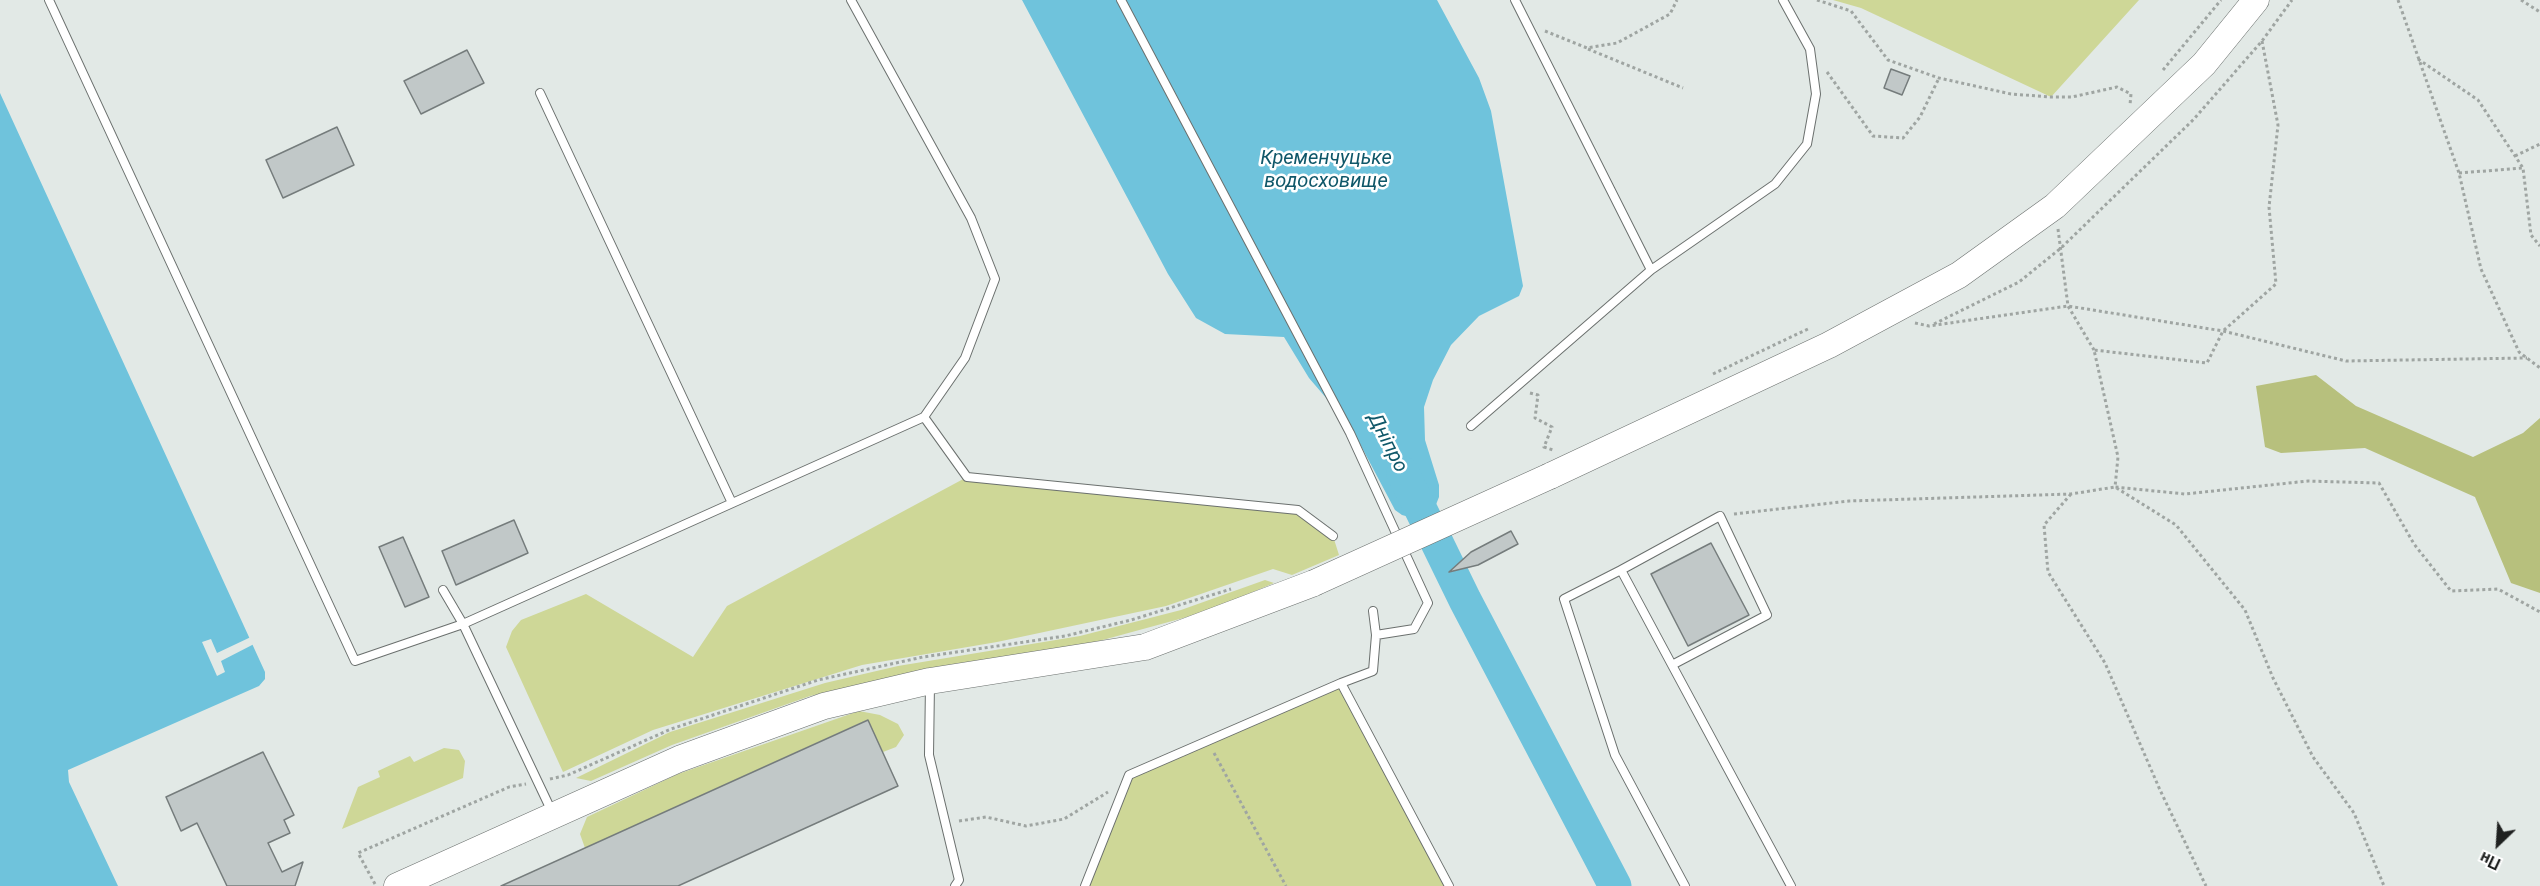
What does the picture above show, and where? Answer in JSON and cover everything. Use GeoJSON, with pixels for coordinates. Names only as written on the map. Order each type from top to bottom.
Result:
{"type":"FeatureCollection","features":[{"type":"Feature","properties":{"kind":"main road"},"geometry":{"type":"LineString","coordinates":[[397,886],[679,759],[824,706],[930,681],[1145,646],[1314,583],[1553,467],[1829,345],[1959,275],[2055,206],[2204,64],[2256,0]]}},
{"type":"Feature","properties":{"kind":"lane"},"geometry":{"type":"LineString","coordinates":[[49,0],[355,661],[463,624],[924,417],[965,358],[995,279],[970,218],[851,0]]}},
{"type":"Feature","properties":{"kind":"lane"},"geometry":{"type":"LineString","coordinates":[[1121,0],[1350,433],[1428,603],[1414,629],[1376,635]]}},
{"type":"Feature","properties":{"kind":"lane"},"geometry":{"type":"LineString","coordinates":[[1515,0],[1651,270]]}},
{"type":"Feature","properties":{"kind":"lane"},"geometry":{"type":"LineString","coordinates":[[1471,426],[1651,270],[1775,184],[1807,144],[1816,94],[1810,49],[1783,0]]}},
{"type":"Feature","properties":{"kind":"lane"},"geometry":{"type":"LineString","coordinates":[[540,93],[732,503]]}},
{"type":"Feature","properties":{"kind":"lane"},"geometry":{"type":"LineString","coordinates":[[924,417],[967,477],[1298,510],[1333,536]]}},
{"type":"Feature","properties":{"kind":"lane"},"geometry":{"type":"LineString","coordinates":[[1672,665],[1767,615],[1720,516],[1564,599],[1615,755],[1685,886]]}},
{"type":"Feature","properties":{"kind":"lane"},"geometry":{"type":"LineString","coordinates":[[1621,570],[1791,886]]}},
{"type":"Feature","properties":{"kind":"lane"},"geometry":{"type":"LineString","coordinates":[[443,590],[463,624],[553,814]]}},
{"type":"Feature","properties":{"kind":"lane"},"geometry":{"type":"LineString","coordinates":[[1085,886],[1129,775],[1372,671],[1376,635],[1373,611]]}},
{"type":"Feature","properties":{"kind":"lane"},"geometry":{"type":"LineString","coordinates":[[930,681],[929,755],[959,880],[955,886]]}},
{"type":"Feature","properties":{"kind":"lane"},"geometry":{"type":"LineString","coordinates":[[1341,683],[1449,886]]}},
{"type":"Feature","properties":{"kind":"path"},"geometry":{"type":"LineString","coordinates":[[1587,48],[1617,43],[1670,14],[1677,0]]}},
{"type":"Feature","properties":{"kind":"path"},"geometry":{"type":"LineString","coordinates":[[1817,0],[1851,11],[1888,60],[1939,78],[2011,94],[2051,97],[2072,97],[2117,87],[2131,94],[2130,106],[2137,99]]}},
{"type":"Feature","properties":{"kind":"path"},"geometry":{"type":"LineString","coordinates":[[2157,77],[2221,0]]}},
{"type":"Feature","properties":{"kind":"path"},"geometry":{"type":"LineString","coordinates":[[1929,326],[2019,282],[2061,248],[2194,119],[2262,41],[2292,0]]}},
{"type":"Feature","properties":{"kind":"path"},"geometry":{"type":"LineString","coordinates":[[2398,0],[2416,58],[2459,173],[2481,269],[2519,352],[2540,368]]}},
{"type":"Feature","properties":{"kind":"path"},"geometry":{"type":"LineString","coordinates":[[2521,0],[2540,12]]}},
{"type":"Feature","properties":{"kind":"path"},"geometry":{"type":"LineString","coordinates":[[1527,24],[1683,88]]}},
{"type":"Feature","properties":{"kind":"path"},"geometry":{"type":"LineString","coordinates":[[2094,350],[2206,363],[2223,331],[2276,284],[2269,207],[2278,125],[2262,41]]}},
{"type":"Feature","properties":{"kind":"path"},"geometry":{"type":"LineString","coordinates":[[1810,49],[1873,136],[1903,138],[1920,117],[1939,78]]}},
{"type":"Feature","properties":{"kind":"path"},"geometry":{"type":"LineString","coordinates":[[2416,58],[2478,100],[2523,168],[2531,235],[2540,246]]}},
{"type":"Feature","properties":{"kind":"path"},"geometry":{"type":"LineString","coordinates":[[2515,156],[2540,144]]}},
{"type":"Feature","properties":{"kind":"path"},"geometry":{"type":"LineString","coordinates":[[2459,173],[2523,168]]}},
{"type":"Feature","properties":{"kind":"path"},"geometry":{"type":"LineString","coordinates":[[2055,206],[2068,306],[2094,350],[2118,457],[2115,487]]}},
{"type":"Feature","properties":{"kind":"path"},"geometry":{"type":"LineString","coordinates":[[1884,316],[1929,326],[2068,306],[2223,331],[2346,361],[2527,358]]}},
{"type":"Feature","properties":{"kind":"path"},"geometry":{"type":"LineString","coordinates":[[1704,379],[1734,362],[1818,324]]}},
{"type":"Feature","properties":{"kind":"path"},"geometry":{"type":"LineString","coordinates":[[1517,388],[1538,395],[1534,418],[1551,427],[1544,447],[1556,451],[1553,467]]}},
{"type":"Feature","properties":{"kind":"path"},"geometry":{"type":"LineString","coordinates":[[1720,516],[1849,501],[2071,494],[2115,487],[2185,494],[2308,481],[2379,483],[2414,544],[2451,591],[2498,589],[2540,612]]}},
{"type":"Feature","properties":{"kind":"path"},"geometry":{"type":"LineString","coordinates":[[2115,487],[2176,525],[2245,610],[2273,678],[2313,757],[2354,813],[2384,886]]}},
{"type":"Feature","properties":{"kind":"path"},"geometry":{"type":"LineString","coordinates":[[2071,494],[2044,525],[2048,572],[2105,663],[2160,790],[2206,886]]}},
{"type":"Feature","properties":{"kind":"path"},"geometry":{"type":"LineString","coordinates":[[1207,741],[1286,886]]}},
{"type":"Feature","properties":{"kind":"path"},"geometry":{"type":"LineString","coordinates":[[945,823],[986,818],[1026,826],[1064,819],[1105,794],[1129,775]]}},
{"type":"Feature","properties":{"kind":"green space"},"geometry":{"type":"Polygon","coordinates":[[[1833,0],[2139,0],[2051,97],[1861,8],[1833,0]]]}},
{"type":"Feature","properties":{"kind":"green space"},"geometry":{"type":"Polygon","coordinates":[[[2316,375],[2356,406],[2473,457],[2523,433],[2540,418],[2540,593],[2511,583],[2475,497],[2365,448],[2281,453],[2265,447],[2256,386],[2316,375]]]}},
{"type":"Feature","properties":{"kind":"green space"},"geometry":{"type":"Polygon","coordinates":[[[967,477],[1298,510],[1333,536],[1339,555],[1292,575],[1273,569],[1166,606],[997,642],[862,665],[653,730],[563,772],[506,647],[512,631],[521,620],[586,594],[693,657],[727,606],[967,477]]]}},
{"type":"Feature","properties":{"kind":"green space"},"geometry":{"type":"Polygon","coordinates":[[[1265,580],[1274,583],[1209,611],[1077,647],[899,676],[810,696],[672,745],[591,781],[576,778],[670,732],[825,683],[898,666],[1080,636],[1181,610],[1265,580]]]}},
{"type":"Feature","properties":{"kind":"green space"},"geometry":{"type":"Polygon","coordinates":[[[1341,683],[1449,886],[1085,886],[1129,775],[1341,683]]]}},
{"type":"Feature","properties":{"kind":"green space"},"geometry":{"type":"Polygon","coordinates":[[[859,711],[880,715],[898,724],[904,735],[896,747],[883,752],[867,720],[585,848],[580,834],[587,817],[678,774],[859,711]]]}},
{"type":"Feature","properties":{"kind":"green space"},"geometry":{"type":"Polygon","coordinates":[[[444,748],[459,750],[465,761],[463,778],[342,829],[358,787],[380,777],[378,771],[410,756],[414,762],[444,748]]]}},
{"type":"Feature","properties":{"kind":"water","name":"Кременчуцьке водосховище"},"geometry":{"type":"Polygon","coordinates":[[[1022,0],[1437,0],[1479,78],[1491,111],[1523,286],[1519,296],[1479,316],[1451,345],[1433,380],[1424,407],[1425,440],[1439,485],[1439,497],[1435,507],[1413,518],[1395,510],[1351,427],[1309,378],[1284,337],[1225,334],[1196,318],[1168,274],[1022,0]]]}},
{"type":"Feature","properties":{"kind":"water"},"geometry":{"type":"Polygon","coordinates":[[[0,93],[265,672],[265,679],[259,686],[68,770],[69,782],[118,886],[0,886],[0,93]]]}},
{"type":"Feature","properties":{"kind":"pier"},"geometry":{"type":"Polygon","coordinates":[[[253,636],[256,643],[221,661],[225,672],[217,676],[202,642],[211,639],[217,653],[253,636]]]}},
{"type":"Feature","properties":{"kind":"building"},"geometry":{"type":"Polygon","coordinates":[[[467,50],[484,83],[421,114],[404,81],[467,50]]]}},
{"type":"Feature","properties":{"kind":"building"},"geometry":{"type":"Polygon","coordinates":[[[1891,69],[1910,76],[1902,95],[1884,88],[1891,69]]]}},
{"type":"Feature","properties":{"kind":"building"},"geometry":{"type":"Polygon","coordinates":[[[337,127],[354,165],[283,198],[266,160],[337,127]]]}},
{"type":"Feature","properties":{"kind":"building"},"geometry":{"type":"Polygon","coordinates":[[[514,520],[528,553],[456,585],[442,551],[514,520]]]}},
{"type":"Feature","properties":{"kind":"building"},"geometry":{"type":"Polygon","coordinates":[[[1511,531],[1518,544],[1478,565],[1449,572],[1471,552],[1511,531]]]}},
{"type":"Feature","properties":{"kind":"building"},"geometry":{"type":"Polygon","coordinates":[[[403,537],[429,597],[405,607],[379,547],[403,537]]]}},
{"type":"Feature","properties":{"kind":"building"},"geometry":{"type":"Polygon","coordinates":[[[1711,543],[1749,615],[1688,646],[1651,574],[1711,543]]]}},
{"type":"Feature","properties":{"kind":"building"},"geometry":{"type":"Polygon","coordinates":[[[868,720],[898,786],[678,886],[501,886],[868,720]]]}},
{"type":"Feature","properties":{"kind":"building"},"geometry":{"type":"Polygon","coordinates":[[[263,752],[294,815],[284,820],[290,833],[268,843],[282,872],[303,862],[295,886],[227,886],[197,823],[181,831],[166,797],[263,752]]]}},
{"type":"Feature","properties":{"kind":"waterway","name":"Дніпро"},"geometry":{"type":"LineString","coordinates":[[1403,473],[1465,600],[1615,886]]}}]}
